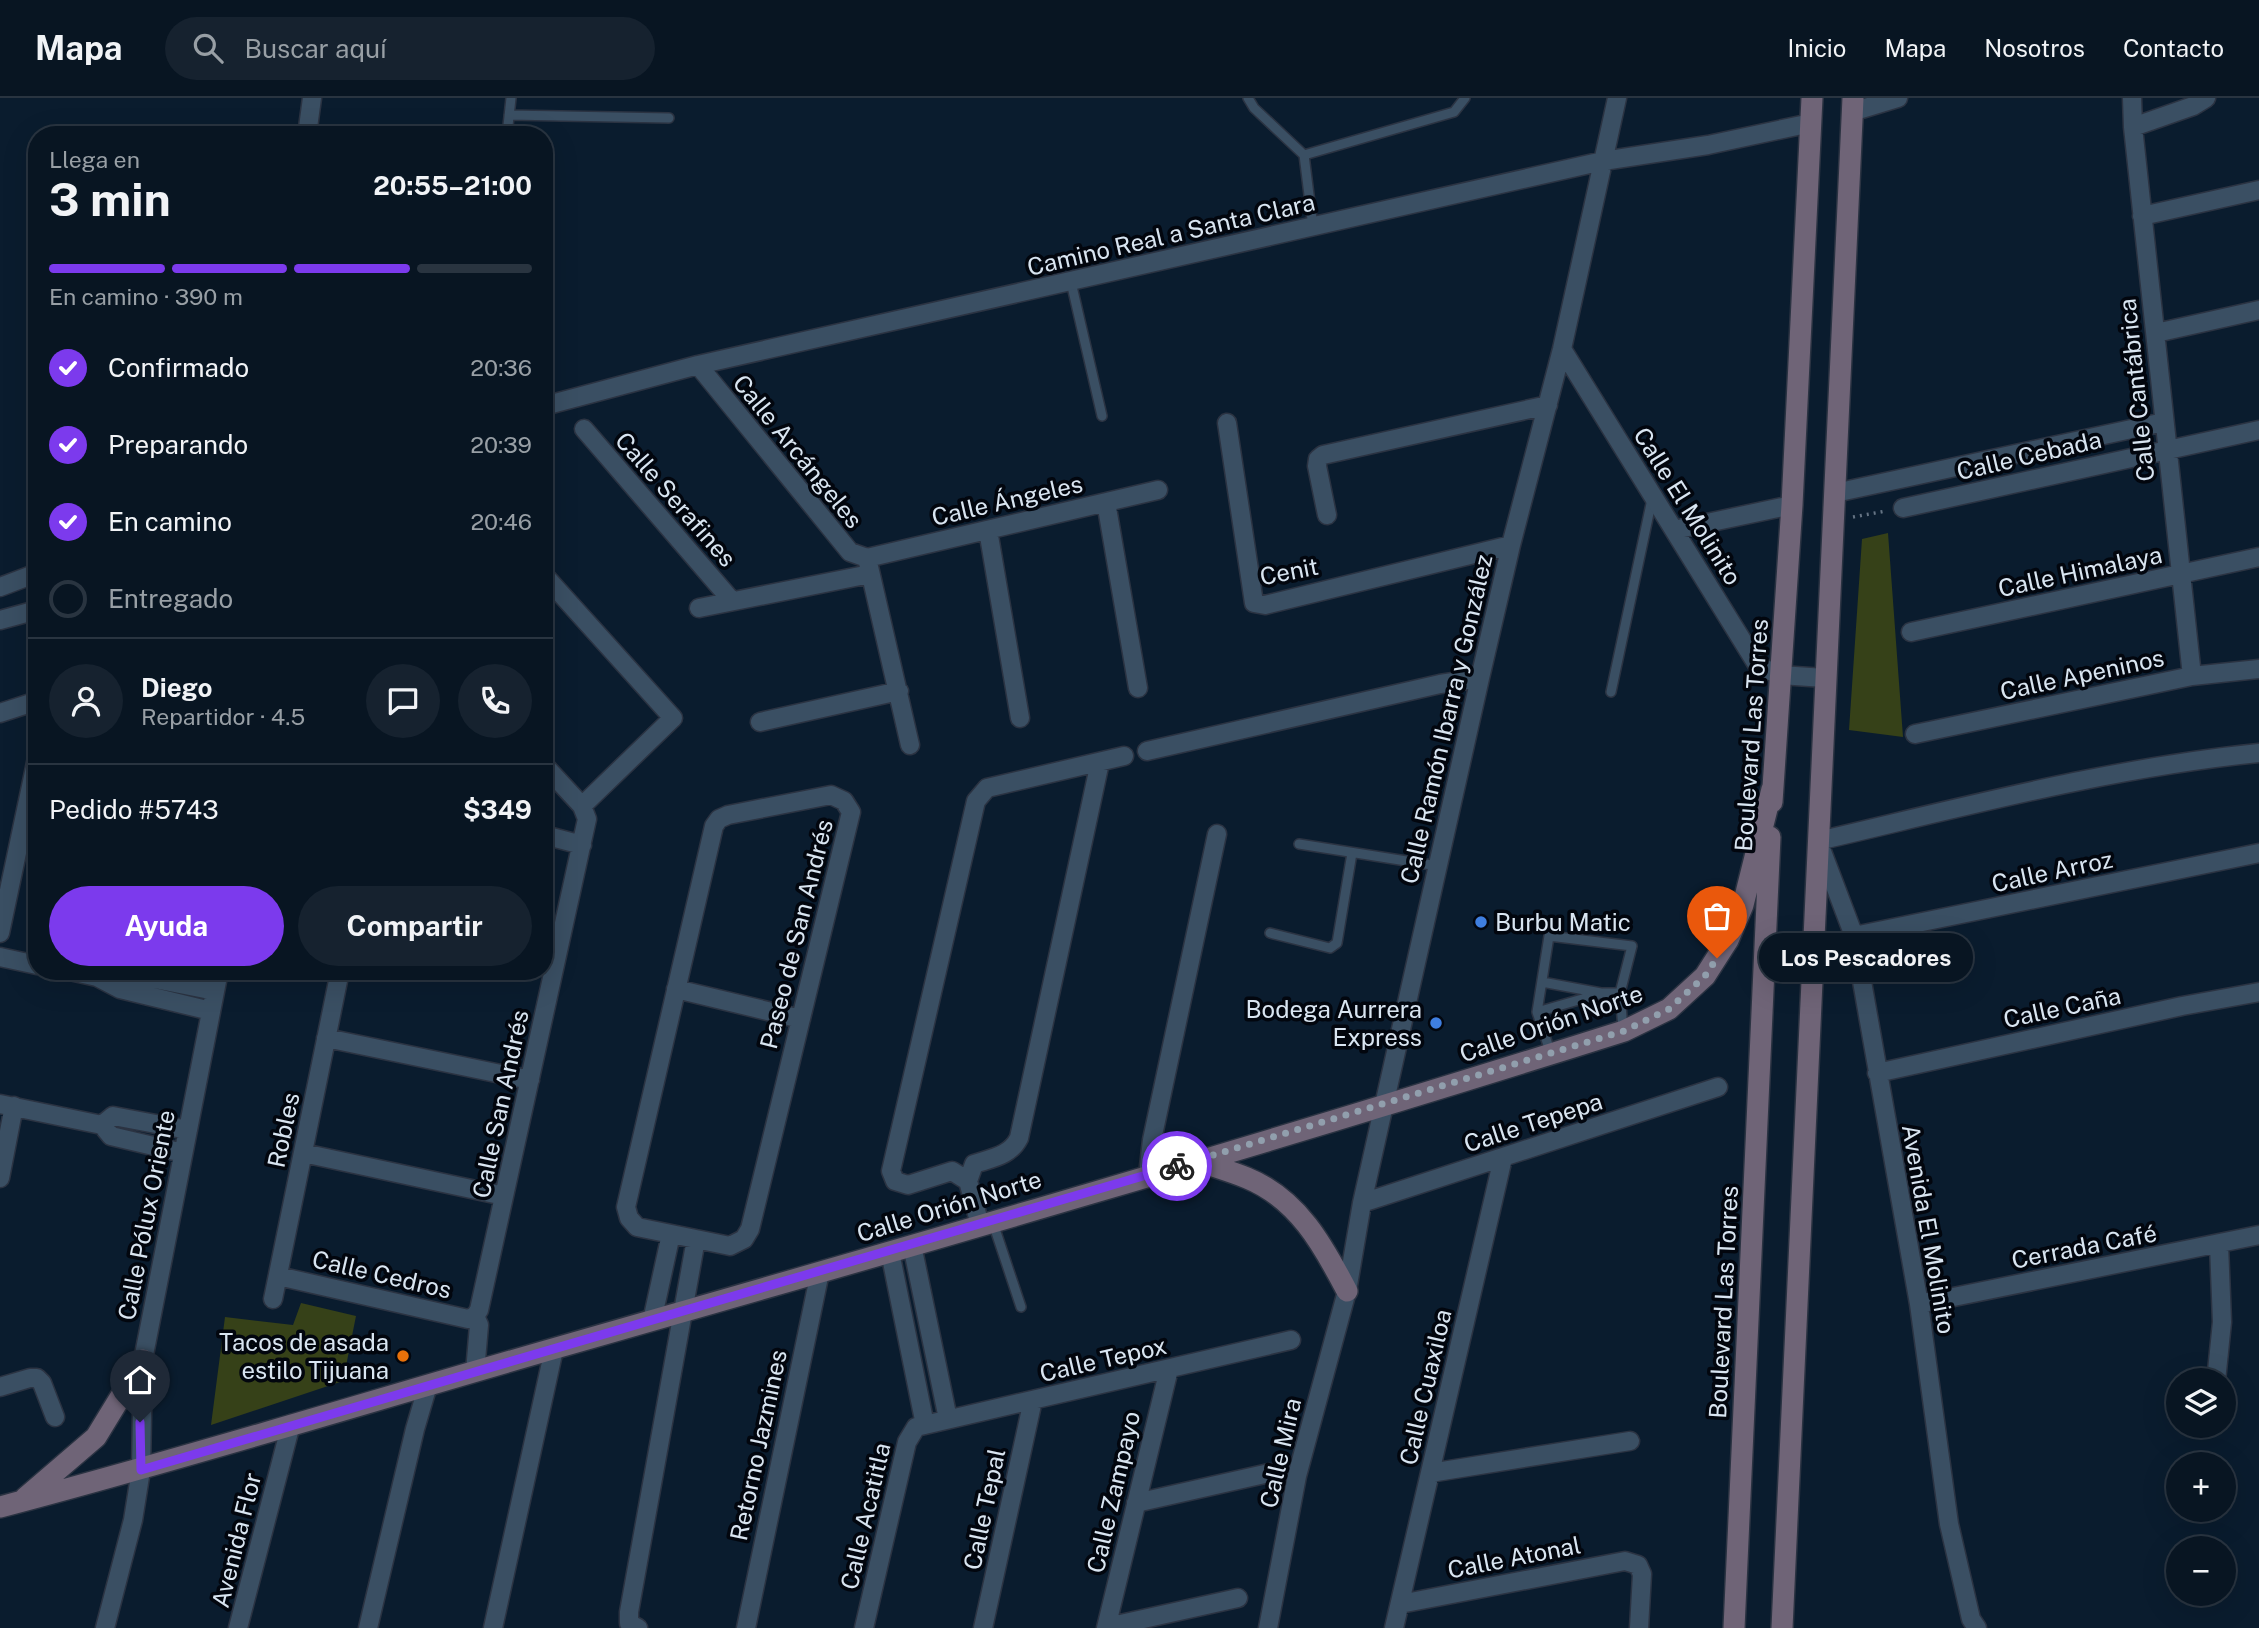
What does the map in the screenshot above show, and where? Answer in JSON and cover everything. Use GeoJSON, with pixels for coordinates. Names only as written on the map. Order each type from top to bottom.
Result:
{"type":"FeatureCollection","features":[{"type":"Feature","properties":{"kind":"main road","name":"Boulevard Las Torres"},"geometry":{"type":"LineString","coordinates":[[1734,1628],[1772,789],[1792,505],[1812,98]]}},
{"type":"Feature","properties":{"kind":"main road"},"geometry":{"type":"LineString","coordinates":[[1782,1628],[1853,105]]}},
{"type":"Feature","properties":{"kind":"main road","name":"Calle Orión Norte"},"geometry":{"type":"LineString","coordinates":[[0,1507],[141,1470],[890,1252],[1624,1031],[1669,1009],[1705,976],[1728,940],[1743,905],[1772,789]]}},
{"type":"Feature","properties":{"kind":"main road"},"geometry":{"type":"LineString","coordinates":[[1195,1160],[1250,1179],[1291,1206],[1322,1243],[1347,1291]]}},
{"type":"Feature","properties":{"kind":"main road"},"geometry":{"type":"LineString","coordinates":[[21,1501],[96,1437],[142,1360]]}},
{"type":"Feature","properties":{"kind":"street"},"geometry":{"type":"LineString","coordinates":[[308,126],[312,98]]}},
{"type":"Feature","properties":{"kind":"street","name":"Calle Ramón Ibarra y González"},"geometry":{"type":"LineString","coordinates":[[1347,1291],[1362,1203],[1480,678],[1562,349],[1618,98]]}},
{"type":"Feature","properties":{"kind":"street"},"geometry":{"type":"LineString","coordinates":[[1853,105],[1898,98]]}},
{"type":"Feature","properties":{"kind":"street","name":"Calle Cantábrica"},"geometry":{"type":"LineString","coordinates":[[2132,98],[2166,449],[2192,676]]}},
{"type":"Feature","properties":{"kind":"street"},"geometry":{"type":"LineString","coordinates":[[2133,127],[2193,106],[2206,98]]}},
{"type":"Feature","properties":{"kind":"street","name":"Camino Real a Santa Clara"},"geometry":{"type":"LineString","coordinates":[[553,404],[698,365],[1604,161],[1708,145],[1811,122]]}},
{"type":"Feature","properties":{"kind":"street"},"geometry":{"type":"LineString","coordinates":[[2142,216],[2259,190]]}},
{"type":"Feature","properties":{"kind":"street"},"geometry":{"type":"LineString","coordinates":[[2155,333],[2259,310]]}},
{"type":"Feature","properties":{"kind":"street","name":"Calle El Molinito"},"geometry":{"type":"LineString","coordinates":[[1562,349],[1758,666],[1780,675],[1825,678]]}},
{"type":"Feature","properties":{"kind":"street","name":"Calle Arcángeles"},"geometry":{"type":"LineString","coordinates":[[698,365],[850,552],[869,566]]}},
{"type":"Feature","properties":{"kind":"street"},"geometry":{"type":"LineString","coordinates":[[1328,515],[1317,466],[1322,455],[1548,405]]}},
{"type":"Feature","properties":{"kind":"street"},"geometry":{"type":"LineString","coordinates":[[1835,493],[2164,422]]}},
{"type":"Feature","properties":{"kind":"street","name":"Cenit"},"geometry":{"type":"LineString","coordinates":[[1227,424],[1254,603],[1265,605],[1511,545]]}},
{"type":"Feature","properties":{"kind":"street","name":"Calle Serafines"},"geometry":{"type":"LineString","coordinates":[[584,429],[732,601]]}},
{"type":"Feature","properties":{"kind":"street","name":"Calle Cebada"},"geometry":{"type":"LineString","coordinates":[[1903,508],[2259,430]]}},
{"type":"Feature","properties":{"kind":"street","name":"Calle Ángeles"},"geometry":{"type":"LineString","coordinates":[[699,608],[869,566],[988,530],[1158,490]]}},
{"type":"Feature","properties":{"kind":"street"},"geometry":{"type":"LineString","coordinates":[[1106,502],[1138,688]]}},
{"type":"Feature","properties":{"kind":"street"},"geometry":{"type":"LineString","coordinates":[[1674,530],[1792,505]]}},
{"type":"Feature","properties":{"kind":"street"},"geometry":{"type":"LineString","coordinates":[[988,530],[1020,718]]}},
{"type":"Feature","properties":{"kind":"street","name":"Calle Himalaya"},"geometry":{"type":"LineString","coordinates":[[1911,632],[2259,557]]}},
{"type":"Feature","properties":{"kind":"street"},"geometry":{"type":"LineString","coordinates":[[869,566],[910,746]]}},
{"type":"Feature","properties":{"kind":"street"},"geometry":{"type":"LineString","coordinates":[[0,587],[28,576]]}},
{"type":"Feature","properties":{"kind":"street"},"geometry":{"type":"LineString","coordinates":[[553,585],[673,718],[582,806],[553,775]]}},
{"type":"Feature","properties":{"kind":"street"},"geometry":{"type":"LineString","coordinates":[[0,620],[28,612]]}},
{"type":"Feature","properties":{"kind":"street","name":"Calle Apeninos"},"geometry":{"type":"LineString","coordinates":[[1915,734],[2192,676],[2259,669]]}},
{"type":"Feature","properties":{"kind":"street"},"geometry":{"type":"LineString","coordinates":[[1147,751],[1440,684],[1480,678]]}},
{"type":"Feature","properties":{"kind":"street"},"geometry":{"type":"LineString","coordinates":[[760,722],[899,691]]}},
{"type":"Feature","properties":{"kind":"street"},"geometry":{"type":"LineString","coordinates":[[0,713],[28,704]]}},
{"type":"Feature","properties":{"kind":"street"},"geometry":{"type":"LineString","coordinates":[[1818,841],[2087,778],[2203,759],[2259,753]]}},
{"type":"Feature","properties":{"kind":"street"},"geometry":{"type":"LineString","coordinates":[[1100,762],[1019,1138],[1014,1148],[1005,1154],[964,1172],[908,1185],[895,1181],[891,1171],[976,801],[987,788],[1124,756]]}},
{"type":"Feature","properties":{"kind":"street","name":"Paseo de San Andrés"},"geometry":{"type":"LineString","coordinates":[[831,795],[844,801],[851,812],[801,1019],[750,1229],[744,1239],[730,1246],[637,1227],[629,1218],[626,1207],[714,826],[719,819],[728,815],[831,795]]}},
{"type":"Feature","properties":{"kind":"street"},"geometry":{"type":"LineString","coordinates":[[0,933],[28,801]]}},
{"type":"Feature","properties":{"kind":"street","name":"Calle San Andrés"},"geometry":{"type":"LineString","coordinates":[[553,953],[582,845],[587,818],[582,806]]}},
{"type":"Feature","properties":{"kind":"street"},"geometry":{"type":"LineString","coordinates":[[1148,1175],[1152,1140],[1217,834]]}},
{"type":"Feature","properties":{"kind":"street"},"geometry":{"type":"LineString","coordinates":[[553,837],[582,845]]}},
{"type":"Feature","properties":{"kind":"street","name":"Avenida El Molinito"},"geometry":{"type":"LineString","coordinates":[[1818,841],[1854,936],[1919,1304],[1950,1524],[1971,1619],[1977,1628]]}},
{"type":"Feature","properties":{"kind":"street","name":"Calle Arroz"},"geometry":{"type":"LineString","coordinates":[[1854,936],[2259,853]]}},
{"type":"Feature","properties":{"kind":"street"},"geometry":{"type":"LineString","coordinates":[[0,957],[28,963]]}},
{"type":"Feature","properties":{"kind":"street"},"geometry":{"type":"LineString","coordinates":[[128,980],[211,1011]]}},
{"type":"Feature","properties":{"kind":"street"},"geometry":{"type":"LineString","coordinates":[[138,980],[215,990]]}},
{"type":"Feature","properties":{"kind":"street","name":"Calle Pólux Oriente"},"geometry":{"type":"LineString","coordinates":[[106,1628],[141,1470],[142,1360],[217,980]]}},
{"type":"Feature","properties":{"kind":"street","name":"Robles"},"geometry":{"type":"LineString","coordinates":[[273,1299],[338,980]]}},
{"type":"Feature","properties":{"kind":"street","name":"Calle San Andrés"},"geometry":{"type":"LineString","coordinates":[[469,1373],[479,1325],[471,1317],[479,1310],[505,1196],[530,1080],[547,980]]}},
{"type":"Feature","properties":{"kind":"street"},"geometry":{"type":"LineString","coordinates":[[676,989],[801,1019]]}},
{"type":"Feature","properties":{"kind":"street","name":"Calle Caña"},"geometry":{"type":"LineString","coordinates":[[1877,1073],[2182,1006],[2259,992]]}},
{"type":"Feature","properties":{"kind":"street"},"geometry":{"type":"LineString","coordinates":[[326,1038],[530,1080]]}},
{"type":"Feature","properties":{"kind":"street","name":"Calle Tepepa"},"geometry":{"type":"LineString","coordinates":[[1362,1203],[1718,1087]]}},
{"type":"Feature","properties":{"kind":"street"},"geometry":{"type":"LineString","coordinates":[[0,1178],[7,1105],[102,1125],[111,1136],[183,1153]]}},
{"type":"Feature","properties":{"kind":"street"},"geometry":{"type":"LineString","coordinates":[[102,1125],[113,1116],[188,1130]]}},
{"type":"Feature","properties":{"kind":"street"},"geometry":{"type":"LineString","coordinates":[[303,1153],[505,1196]]}},
{"type":"Feature","properties":{"kind":"street","name":"Calle Cuaxiloa"},"geometry":{"type":"LineString","coordinates":[[1394,1628],[1503,1158]]}},
{"type":"Feature","properties":{"kind":"street"},"geometry":{"type":"LineString","coordinates":[[964,1172],[986,1223]]}},
{"type":"Feature","properties":{"kind":"street"},"geometry":{"type":"LineString","coordinates":[[652,1321],[671,1234]]}},
{"type":"Feature","properties":{"kind":"street","name":"Cerrada Café"},"geometry":{"type":"LineString","coordinates":[[1919,1304],[2259,1235]]}},
{"type":"Feature","properties":{"kind":"street"},"geometry":{"type":"LineString","coordinates":[[638,1628],[629,1623],[629,1612],[696,1239]]}},
{"type":"Feature","properties":{"kind":"street"},"geometry":{"type":"LineString","coordinates":[[912,1245],[948,1419]]}},
{"type":"Feature","properties":{"kind":"street"},"geometry":{"type":"LineString","coordinates":[[2217,1368],[2222,1322],[2219,1245]]}},
{"type":"Feature","properties":{"kind":"street"},"geometry":{"type":"LineString","coordinates":[[890,1252],[925,1425]]}},
{"type":"Feature","properties":{"kind":"street","name":"Retorno Jazmines"},"geometry":{"type":"LineString","coordinates":[[746,1628],[820,1272]]}},
{"type":"Feature","properties":{"kind":"street","name":"Calle Cedros"},"geometry":{"type":"LineString","coordinates":[[278,1276],[471,1317]]}},
{"type":"Feature","properties":{"kind":"street","name":"Calle Mira"},"geometry":{"type":"LineString","coordinates":[[1268,1628],[1297,1476],[1347,1291]]}},
{"type":"Feature","properties":{"kind":"street","name":"Calle Tepox"},"geometry":{"type":"LineString","coordinates":[[925,1425],[1291,1340]]}},
{"type":"Feature","properties":{"kind":"street"},"geometry":{"type":"LineString","coordinates":[[493,1628],[554,1349]]}},
{"type":"Feature","properties":{"kind":"street","name":"Calle Zampayo"},"geometry":{"type":"LineString","coordinates":[[1106,1628],[1169,1368]]}},
{"type":"Feature","properties":{"kind":"street"},"geometry":{"type":"LineString","coordinates":[[0,1387],[37,1378],[42,1383],[55,1417]]}},
{"type":"Feature","properties":{"kind":"street"},"geometry":{"type":"LineString","coordinates":[[368,1628],[428,1385]]}},
{"type":"Feature","properties":{"kind":"street","name":"Calle Tepal"},"geometry":{"type":"LineString","coordinates":[[984,1628],[1033,1400]]}},
{"type":"Feature","properties":{"kind":"street","name":"Avenida Flor"},"geometry":{"type":"LineString","coordinates":[[238,1628],[292,1424]]}},
{"type":"Feature","properties":{"kind":"street","name":"Calle Acatitla"},"geometry":{"type":"LineString","coordinates":[[864,1628],[906,1442],[916,1427],[925,1425]]}},
{"type":"Feature","properties":{"kind":"street"},"geometry":{"type":"LineString","coordinates":[[1430,1473],[1630,1440]]}},
{"type":"Feature","properties":{"kind":"street"},"geometry":{"type":"LineString","coordinates":[[1136,1503],[1269,1473]]}},
{"type":"Feature","properties":{"kind":"street","name":"Calle Atonal"},"geometry":{"type":"LineString","coordinates":[[1400,1604],[1625,1561],[1638,1565],[1642,1574],[1639,1628]]}},
{"type":"Feature","properties":{"kind":"street"},"geometry":{"type":"LineString","coordinates":[[1106,1628],[1238,1598]]}},
{"type":"Feature","properties":{"kind":"lane"},"geometry":{"type":"LineString","coordinates":[[508,126],[511,98]]}},
{"type":"Feature","properties":{"kind":"lane"},"geometry":{"type":"LineString","coordinates":[[1248,98],[1254,108],[1304,155],[1313,228]]}},
{"type":"Feature","properties":{"kind":"lane"},"geometry":{"type":"LineString","coordinates":[[1304,155],[1454,112],[1465,98]]}},
{"type":"Feature","properties":{"kind":"lane"},"geometry":{"type":"LineString","coordinates":[[509,115],[669,118]]}},
{"type":"Feature","properties":{"kind":"lane"},"geometry":{"type":"LineString","coordinates":[[1070,282],[1102,416]]}},
{"type":"Feature","properties":{"kind":"lane"},"geometry":{"type":"LineString","coordinates":[[1612,692],[1652,497]]}},
{"type":"Feature","properties":{"kind":"lane"},"geometry":{"type":"LineString","coordinates":[[1299,844],[1438,866]]}},
{"type":"Feature","properties":{"kind":"lane"},"geometry":{"type":"LineString","coordinates":[[1270,933],[1330,948],[1338,943],[1352,853]]}},
{"type":"Feature","properties":{"kind":"lane"},"geometry":{"type":"LineString","coordinates":[[1551,1054],[1537,1012],[1549,936],[1632,946],[1620,993],[1624,1031]]}},
{"type":"Feature","properties":{"kind":"lane"},"geometry":{"type":"LineString","coordinates":[[1542,982],[1603,993],[1620,993]]}},
{"type":"Feature","properties":{"kind":"lane"},"geometry":{"type":"LineString","coordinates":[[1537,1012],[1603,993]]}},
{"type":"Feature","properties":{"kind":"lane"},"geometry":{"type":"LineString","coordinates":[[986,1223],[1021,1307]]}},
{"type":"Feature","properties":{"kind":"path"},"geometry":{"type":"LineString","coordinates":[[1833,520],[1903,508]]}},
{"type":"Feature","properties":{"kind":"green space"},"geometry":{"type":"Polygon","coordinates":[[[1888,533],[1903,737],[1849,730],[1862,539],[1888,533]]]}},
{"type":"Feature","properties":{"kind":"green space"},"geometry":{"type":"Polygon","coordinates":[[[301,1303],[356,1316],[343,1381],[211,1425],[225,1317],[293,1325],[301,1303]]]}},
{"type":"Feature","properties":{"kind":"way so far"},"geometry":{"type":"LineString","coordinates":[[1177,1166],[1624,1031],[1669,1009],[1705,976],[1717,958]]}},
{"type":"Feature","properties":{"kind":"place","name":"Burbu Matic"},"geometry":{"type":"Point","coordinates":[1481,922]}},
{"type":"Feature","properties":{"kind":"place","name":"Los Pescadores"},"geometry":{"type":"Point","coordinates":[1717,958]}},
{"type":"Feature","properties":{"kind":"place","name":"Bodega Aurrera Express"},"geometry":{"type":"Point","coordinates":[1436,1023]}},
{"type":"Feature","properties":{"kind":"place","name":"Tacos de asada estilo Tijuana"},"geometry":{"type":"Point","coordinates":[403,1356]}},
{"type":"Feature","properties":{"kind":"route"},"geometry":{"type":"LineString","coordinates":[[140,1422],[141,1470],[1177,1166]]}}]}
